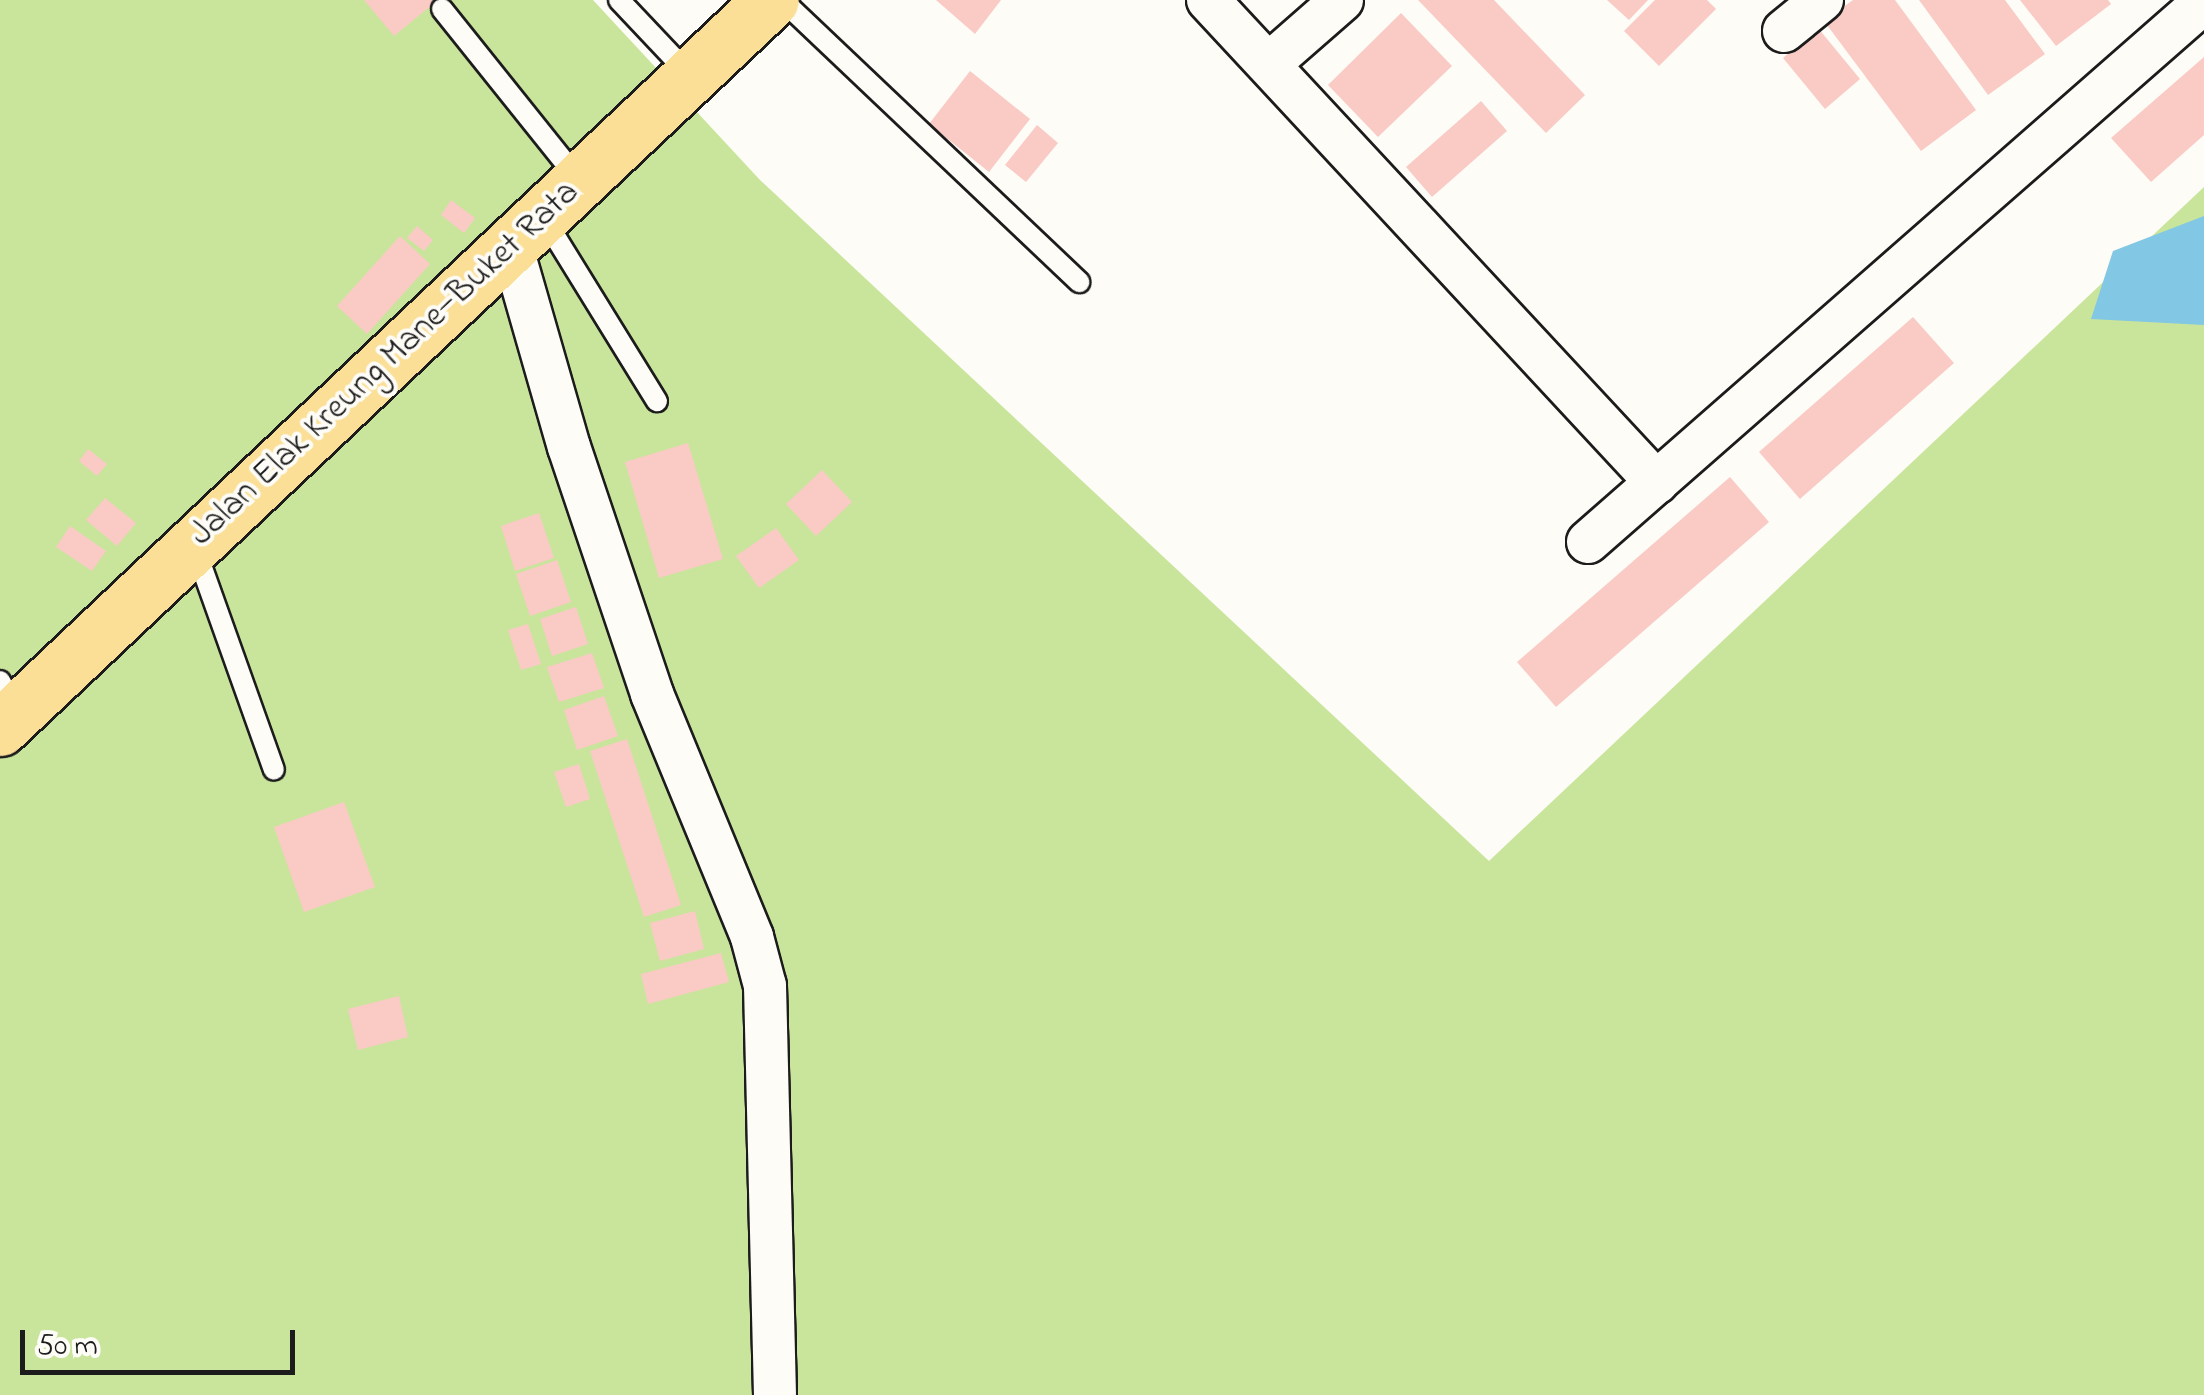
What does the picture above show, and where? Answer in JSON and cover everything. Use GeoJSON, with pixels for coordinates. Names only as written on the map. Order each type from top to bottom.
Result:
{"type":"FeatureCollection","features":[{"type":"Feature","properties":{"kind":"highway","name":"Jalan Elak Kreung Mane—Buket Rata"},"geometry":{"type":"LineString","coordinates":[[6,708],[193,544],[772,0]]}},
{"type":"Feature","properties":{"kind":"street"},"geometry":{"type":"LineString","coordinates":[[1208,0],[1657,484]]}},
{"type":"Feature","properties":{"kind":"street"},"geometry":{"type":"LineString","coordinates":[[1269,64],[1342,0]]}},
{"type":"Feature","properties":{"kind":"street"},"geometry":{"type":"LineString","coordinates":[[1784,31],[1822,0]]}},
{"type":"Feature","properties":{"kind":"street"},"geometry":{"type":"LineString","coordinates":[[1588,542],[1885,276],[2204,2]]}},
{"type":"Feature","properties":{"kind":"street"},"geometry":{"type":"LineString","coordinates":[[544,214],[569,447],[652,694],[752,937],[765,986],[776,1395]]}},
{"type":"Feature","properties":{"kind":"lane"},"geometry":{"type":"LineString","coordinates":[[620,0],[691,76]]}},
{"type":"Feature","properties":{"kind":"lane"},"geometry":{"type":"LineString","coordinates":[[782,0],[1079,282]]}},
{"type":"Feature","properties":{"kind":"lane"},"geometry":{"type":"LineString","coordinates":[[442,9],[544,214],[657,401]]}},
{"type":"Feature","properties":{"kind":"lane"},"geometry":{"type":"LineString","coordinates":[[193,544],[274,770]]}},
{"type":"Feature","properties":{"kind":"green space"},"geometry":{"type":"Polygon","coordinates":[[[0,0],[593,0],[760,180],[1489,861],[2204,187],[2204,1395],[0,1395],[0,0]]]}},
{"type":"Feature","properties":{"kind":"water"},"geometry":{"type":"Polygon","coordinates":[[[2204,216],[2204,325],[2091,319],[2113,251],[2204,216]]]}},
{"type":"Feature","properties":{"kind":"building"},"geometry":{"type":"Polygon","coordinates":[[[364,0],[438,0],[394,36],[364,0]]]}},
{"type":"Feature","properties":{"kind":"building"},"geometry":{"type":"Polygon","coordinates":[[[936,0],[1001,0],[975,34],[936,0]]]}},
{"type":"Feature","properties":{"kind":"building"},"geometry":{"type":"Polygon","coordinates":[[[1418,0],[1494,0],[1585,95],[1546,133],[1418,0]]]}},
{"type":"Feature","properties":{"kind":"building"},"geometry":{"type":"Polygon","coordinates":[[[1607,0],[1648,0],[1629,20],[1607,0]]]}},
{"type":"Feature","properties":{"kind":"building"},"geometry":{"type":"Polygon","coordinates":[[[1655,0],[1707,0],[1716,9],[1659,66],[1624,31],[1655,0]]]}},
{"type":"Feature","properties":{"kind":"building"},"geometry":{"type":"Polygon","coordinates":[[[1853,0],[1895,0],[1976,110],[1921,151],[1824,21],[1853,0]]]}},
{"type":"Feature","properties":{"kind":"building"},"geometry":{"type":"Polygon","coordinates":[[[1919,0],[2005,0],[2045,54],[1988,95],[1919,0]]]}},
{"type":"Feature","properties":{"kind":"building"},"geometry":{"type":"Polygon","coordinates":[[[2020,0],[2108,0],[2111,4],[2056,46],[2020,0]]]}},
{"type":"Feature","properties":{"kind":"building"},"geometry":{"type":"Polygon","coordinates":[[[1401,13],[1452,66],[1378,137],[1328,85],[1401,13]]]}},
{"type":"Feature","properties":{"kind":"building"},"geometry":{"type":"Polygon","coordinates":[[[1818,28],[1860,79],[1825,109],[1783,58],[1818,28]]]}},
{"type":"Feature","properties":{"kind":"building"},"geometry":{"type":"Polygon","coordinates":[[[2204,57],[2204,135],[2151,182],[2111,138],[2204,57]]]}},
{"type":"Feature","properties":{"kind":"building"},"geometry":{"type":"Polygon","coordinates":[[[970,71],[1030,119],[989,172],[929,124],[970,71]]]}},
{"type":"Feature","properties":{"kind":"building"},"geometry":{"type":"Polygon","coordinates":[[[1481,101],[1507,131],[1432,197],[1406,167],[1481,101]]]}},
{"type":"Feature","properties":{"kind":"building"},"geometry":{"type":"Polygon","coordinates":[[[1037,125],[1058,143],[1026,182],[1005,165],[1037,125]]]}},
{"type":"Feature","properties":{"kind":"building"},"geometry":{"type":"Polygon","coordinates":[[[451,200],[475,218],[464,233],[441,215],[451,200]]]}},
{"type":"Feature","properties":{"kind":"building"},"geometry":{"type":"Polygon","coordinates":[[[417,226],[433,240],[424,251],[407,238],[417,226]]]}},
{"type":"Feature","properties":{"kind":"building"},"geometry":{"type":"Polygon","coordinates":[[[400,236],[430,264],[367,334],[337,306],[400,236]]]}},
{"type":"Feature","properties":{"kind":"building"},"geometry":{"type":"Polygon","coordinates":[[[1913,317],[1954,363],[1800,499],[1759,452],[1913,317]]]}},
{"type":"Feature","properties":{"kind":"building"},"geometry":{"type":"Polygon","coordinates":[[[688,443],[723,559],[659,578],[625,462],[688,443]]]}},
{"type":"Feature","properties":{"kind":"building"},"geometry":{"type":"Polygon","coordinates":[[[88,449],[107,464],[97,476],[79,461],[88,449]]]}},
{"type":"Feature","properties":{"kind":"building"},"geometry":{"type":"Polygon","coordinates":[[[822,470],[852,502],[816,536],[786,504],[822,470]]]}},
{"type":"Feature","properties":{"kind":"building"},"geometry":{"type":"Polygon","coordinates":[[[1730,477],[1769,522],[1556,707],[1517,662],[1730,477]]]}},
{"type":"Feature","properties":{"kind":"building"},"geometry":{"type":"Polygon","coordinates":[[[105,498],[136,523],[117,546],[86,520],[105,498]]]}},
{"type":"Feature","properties":{"kind":"building"},"geometry":{"type":"Polygon","coordinates":[[[539,513],[554,558],[515,571],[501,526],[539,513]]]}},
{"type":"Feature","properties":{"kind":"building"},"geometry":{"type":"Polygon","coordinates":[[[70,526],[106,551],[92,571],[56,547],[70,526]]]}},
{"type":"Feature","properties":{"kind":"building"},"geometry":{"type":"Polygon","coordinates":[[[776,528],[799,560],[759,588],[736,556],[776,528]]]}},
{"type":"Feature","properties":{"kind":"building"},"geometry":{"type":"Polygon","coordinates":[[[557,560],[571,602],[530,616],[516,574],[557,560]]]}},
{"type":"Feature","properties":{"kind":"building"},"geometry":{"type":"Polygon","coordinates":[[[576,607],[588,644],[552,656],[540,619],[576,607]]]}},
{"type":"Feature","properties":{"kind":"building"},"geometry":{"type":"Polygon","coordinates":[[[528,624],[541,664],[521,670],[508,630],[528,624]]]}},
{"type":"Feature","properties":{"kind":"building"},"geometry":{"type":"Polygon","coordinates":[[[592,653],[604,688],[559,702],[547,667],[592,653]]]}},
{"type":"Feature","properties":{"kind":"building"},"geometry":{"type":"Polygon","coordinates":[[[604,696],[618,736],[577,750],[564,710],[604,696]]]}},
{"type":"Feature","properties":{"kind":"building"},"geometry":{"type":"Polygon","coordinates":[[[627,739],[681,905],[644,917],[590,751],[627,739]]]}},
{"type":"Feature","properties":{"kind":"building"},"geometry":{"type":"Polygon","coordinates":[[[579,764],[590,799],[566,807],[554,772],[579,764]]]}},
{"type":"Feature","properties":{"kind":"building"},"geometry":{"type":"Polygon","coordinates":[[[344,802],[375,887],[304,912],[274,827],[344,802]]]}},
{"type":"Feature","properties":{"kind":"building"},"geometry":{"type":"Polygon","coordinates":[[[695,911],[704,949],[660,961],[650,923],[695,911]]]}},
{"type":"Feature","properties":{"kind":"building"},"geometry":{"type":"Polygon","coordinates":[[[721,953],[729,982],[648,1004],[641,974],[721,953]]]}},
{"type":"Feature","properties":{"kind":"building"},"geometry":{"type":"Polygon","coordinates":[[[399,996],[408,1037],[358,1050],[348,1009],[399,996]]]}}]}
